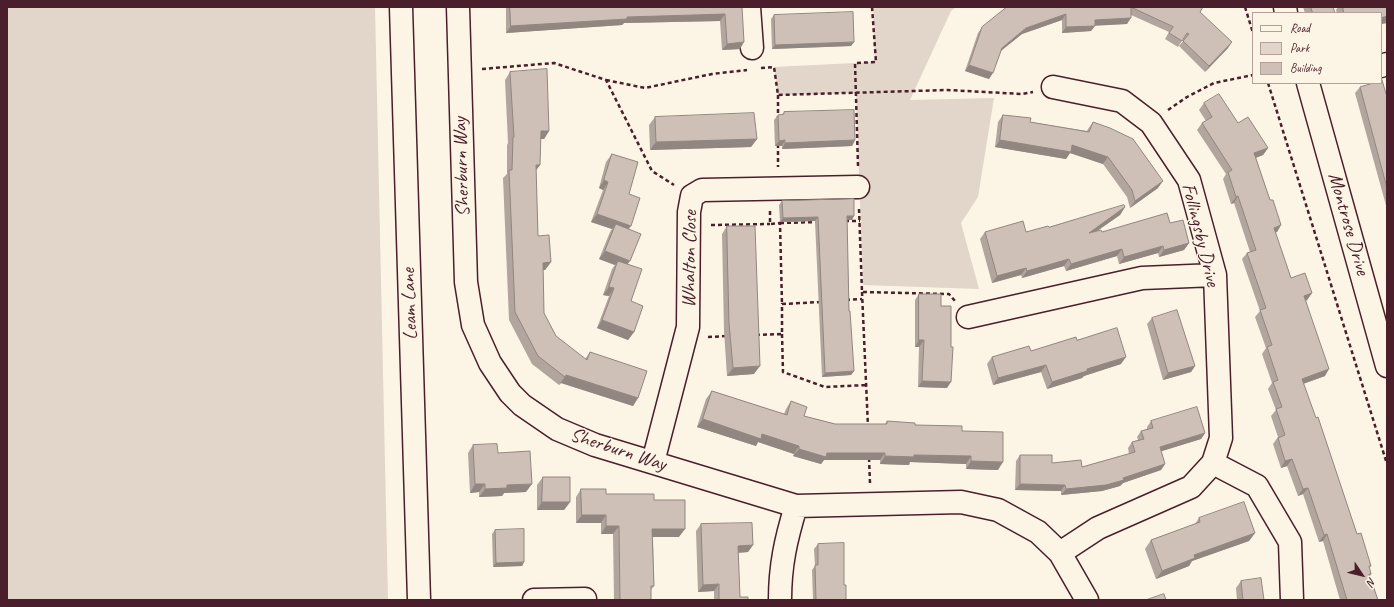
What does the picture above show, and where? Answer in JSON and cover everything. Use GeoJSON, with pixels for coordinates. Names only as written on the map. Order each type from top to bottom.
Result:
{"type":"FeatureCollection","features":[{"type":"Feature","properties":{"kind":"street","name":"Leam Lane"},"geometry":{"type":"LineString","coordinates":[[401,7],[419,600]]}},
{"type":"Feature","properties":{"kind":"street","name":"Sherburn Way"},"geometry":{"type":"LineString","coordinates":[[458,7],[466,282],[473,324],[490,363],[510,393],[522,405],[557,429],[589,443],[796,506],[870,506],[960,502],[998,510],[1038,532],[1060,552],[1087,600]]}},
{"type":"Feature","properties":{"kind":"street"},"geometry":{"type":"LineString","coordinates":[[749,7],[752,48]]}},
{"type":"Feature","properties":{"kind":"street","name":"Montrose Drive"},"geometry":{"type":"LineString","coordinates":[[1313,84],[1387,366]]}},
{"type":"Feature","properties":{"kind":"street","name":"Follingsby Drive"},"geometry":{"type":"LineString","coordinates":[[1053,87],[1122,101],[1151,123],[1188,180],[1215,275],[1221,438],[1213,463],[1191,487],[1098,528],[1060,552]]}},
{"type":"Feature","properties":{"kind":"street","name":"Whalton Close"},"geometry":{"type":"LineString","coordinates":[[653,462],[686,337],[690,310],[689,207],[692,196],[702,190],[858,187]]}},
{"type":"Feature","properties":{"kind":"street"},"geometry":{"type":"LineString","coordinates":[[968,317],[1142,278],[1215,275]]}},
{"type":"Feature","properties":{"kind":"street"},"geometry":{"type":"LineString","coordinates":[[1213,463],[1257,486],[1290,542],[1292,600]]}},
{"type":"Feature","properties":{"kind":"street"},"geometry":{"type":"LineString","coordinates":[[780,600],[781,562],[796,506]]}},
{"type":"Feature","properties":{"kind":"street"},"geometry":{"type":"LineString","coordinates":[[534,600],[585,598],[586,600]]}},
{"type":"Feature","properties":{"kind":"path"},"geometry":{"type":"LineString","coordinates":[[1245,7],[1252,30]]}},
{"type":"Feature","properties":{"kind":"path"},"geometry":{"type":"LineString","coordinates":[[459,71],[554,63],[606,80],[645,88],[712,74],[752,69]]}},
{"type":"Feature","properties":{"kind":"path"},"geometry":{"type":"LineString","coordinates":[[760,68],[774,67],[778,95],[778,119]]}},
{"type":"Feature","properties":{"kind":"path"},"geometry":{"type":"LineString","coordinates":[[1151,123],[1187,97],[1214,83],[1252,75]]}},
{"type":"Feature","properties":{"kind":"path"},"geometry":{"type":"LineString","coordinates":[[606,80],[652,171],[692,196]]}},
{"type":"Feature","properties":{"kind":"path"},"geometry":{"type":"LineString","coordinates":[[1268,84],[1387,464]]}},
{"type":"Feature","properties":{"kind":"path"},"geometry":{"type":"LineString","coordinates":[[778,95],[947,90],[1022,94],[1053,87]]}},
{"type":"Feature","properties":{"kind":"path"},"geometry":{"type":"LineString","coordinates":[[770,224],[778,142]]}},
{"type":"Feature","properties":{"kind":"path"},"geometry":{"type":"LineString","coordinates":[[844,221],[860,221]]}},
{"type":"Feature","properties":{"kind":"path"},"geometry":{"type":"LineString","coordinates":[[689,226],[820,222]]}},
{"type":"Feature","properties":{"kind":"path"},"geometry":{"type":"LineString","coordinates":[[780,223],[783,372],[825,387],[867,385]]}},
{"type":"Feature","properties":{"kind":"path"},"geometry":{"type":"LineString","coordinates":[[862,292],[868,430]]}},
{"type":"Feature","properties":{"kind":"path"},"geometry":{"type":"LineString","coordinates":[[838,301],[862,299]]}},
{"type":"Feature","properties":{"kind":"path"},"geometry":{"type":"LineString","coordinates":[[782,304],[822,302]]}},
{"type":"Feature","properties":{"kind":"path"},"geometry":{"type":"LineString","coordinates":[[750,335],[782,334]]}},
{"type":"Feature","properties":{"kind":"path"},"geometry":{"type":"LineString","coordinates":[[686,337],[734,336]]}},
{"type":"Feature","properties":{"kind":"path"},"geometry":{"type":"LineString","coordinates":[[869,453],[870,506]]}},
{"type":"Feature","properties":{"kind":"green space"},"geometry":{"type":"Polygon","coordinates":[[[7,7],[375,7],[388,600],[7,600],[7,7]]]}},
{"type":"Feature","properties":{"kind":"green space"},"geometry":{"type":"Polygon","coordinates":[[[873,7],[956,7],[951,11],[910,100],[994,98],[978,197],[961,223],[979,289],[863,285],[856,93],[778,95],[774,67],[875,62],[873,7]]]}},
{"type":"Feature","properties":{"kind":"building"},"geometry":{"type":"Polygon","coordinates":[[[510,7],[742,7],[744,42],[727,44],[725,14],[627,17],[627,19],[511,26],[510,7]]]}},
{"type":"Feature","properties":{"kind":"building"},"geometry":{"type":"Polygon","coordinates":[[[1007,7],[1131,7],[1131,18],[1095,20],[1095,26],[1066,27],[1066,14],[1026,28],[1002,48],[993,73],[969,65],[982,27],[1007,7]]]}},
{"type":"Feature","properties":{"kind":"building"},"geometry":{"type":"Polygon","coordinates":[[[1131,7],[1203,7],[1200,12],[1232,42],[1209,66],[1183,41],[1189,34],[1187,33],[1182,41],[1169,33],[1173,27],[1131,7]]]}},
{"type":"Feature","properties":{"kind":"building"},"geometry":{"type":"Polygon","coordinates":[[[1311,7],[1333,7],[1335,12],[1313,12],[1311,7]]]}},
{"type":"Feature","properties":{"kind":"building"},"geometry":{"type":"Polygon","coordinates":[[[1343,7],[1387,7],[1387,16],[1382,18],[1382,12],[1344,12],[1343,7]]]}},
{"type":"Feature","properties":{"kind":"building"},"geometry":{"type":"Polygon","coordinates":[[[853,12],[854,42],[775,45],[774,15],[853,12]]]}},
{"type":"Feature","properties":{"kind":"building"},"geometry":{"type":"Polygon","coordinates":[[[547,69],[549,131],[541,131],[540,165],[536,165],[538,236],[549,235],[551,262],[543,263],[544,313],[556,336],[587,360],[590,352],[647,371],[638,398],[566,375],[565,377],[538,356],[515,312],[509,170],[512,170],[514,137],[510,72],[547,69]]]}},
{"type":"Feature","properties":{"kind":"building"},"geometry":{"type":"Polygon","coordinates":[[[1382,80],[1387,97],[1387,188],[1360,87],[1370,84],[1382,84],[1382,80]]]}},
{"type":"Feature","properties":{"kind":"building"},"geometry":{"type":"Polygon","coordinates":[[[1219,94],[1238,123],[1248,117],[1268,148],[1254,153],[1270,200],[1273,200],[1281,225],[1274,228],[1291,278],[1305,273],[1312,293],[1304,296],[1329,369],[1302,379],[1316,418],[1318,417],[1357,534],[1361,533],[1371,566],[1369,566],[1371,574],[1369,574],[1378,600],[1347,600],[1327,534],[1324,535],[1308,488],[1303,489],[1292,459],[1285,461],[1278,438],[1285,435],[1276,409],[1282,407],[1273,382],[1278,380],[1267,347],[1272,345],[1260,310],[1266,308],[1247,253],[1256,250],[1238,196],[1236,197],[1228,172],[1232,170],[1202,123],[1212,117],[1204,103],[1219,94]]]}},
{"type":"Feature","properties":{"kind":"building"},"geometry":{"type":"Polygon","coordinates":[[[854,110],[855,140],[785,143],[785,140],[779,141],[778,115],[784,114],[784,112],[854,110]]]}},
{"type":"Feature","properties":{"kind":"building"},"geometry":{"type":"Polygon","coordinates":[[[754,113],[757,139],[656,142],[655,117],[754,113]]]}},
{"type":"Feature","properties":{"kind":"building"},"geometry":{"type":"Polygon","coordinates":[[[1003,115],[1031,118],[1030,122],[1089,132],[1093,122],[1110,128],[1133,139],[1163,181],[1135,201],[1132,190],[1108,157],[1072,145],[1071,152],[1000,140],[1003,115]]]}},
{"type":"Feature","properties":{"kind":"building"},"geometry":{"type":"Polygon","coordinates":[[[612,154],[638,162],[629,194],[640,198],[631,226],[597,214],[608,182],[604,180],[612,154]]]}},
{"type":"Feature","properties":{"kind":"building"},"geometry":{"type":"Polygon","coordinates":[[[854,199],[854,216],[847,216],[849,311],[854,371],[825,373],[818,217],[783,218],[782,201],[854,199]]]}},
{"type":"Feature","properties":{"kind":"building"},"geometry":{"type":"Polygon","coordinates":[[[1124,205],[1125,207],[1089,233],[1101,230],[1102,232],[1167,213],[1170,223],[1183,220],[1189,243],[1164,250],[1163,246],[1124,257],[1122,249],[1071,264],[1069,259],[1027,271],[1026,268],[997,276],[985,232],[1023,221],[1026,232],[1049,227],[1124,205]]]}},
{"type":"Feature","properties":{"kind":"building"},"geometry":{"type":"Polygon","coordinates":[[[616,224],[641,234],[630,261],[605,251],[616,224]]]}},
{"type":"Feature","properties":{"kind":"building"},"geometry":{"type":"Polygon","coordinates":[[[727,226],[755,226],[760,366],[733,368],[729,323],[727,226]]]}},
{"type":"Feature","properties":{"kind":"building"},"geometry":{"type":"Polygon","coordinates":[[[618,261],[642,269],[631,301],[643,306],[634,332],[602,320],[614,288],[609,287],[618,261]]]}},
{"type":"Feature","properties":{"kind":"building"},"geometry":{"type":"Polygon","coordinates":[[[919,294],[941,294],[941,306],[951,306],[951,347],[953,347],[951,382],[922,381],[924,340],[919,340],[919,294]]]}},
{"type":"Feature","properties":{"kind":"building"},"geometry":{"type":"Polygon","coordinates":[[[1177,310],[1195,366],[1168,373],[1152,318],[1177,310]]]}},
{"type":"Feature","properties":{"kind":"building"},"geometry":{"type":"Polygon","coordinates":[[[1117,328],[1126,357],[1052,382],[1046,365],[998,378],[992,357],[1029,346],[1031,351],[1076,337],[1077,340],[1117,328]]]}},
{"type":"Feature","properties":{"kind":"building"},"geometry":{"type":"Polygon","coordinates":[[[712,391],[787,415],[791,401],[807,407],[804,416],[835,424],[887,424],[887,421],[915,423],[915,425],[962,426],[962,431],[1003,432],[1003,462],[971,461],[971,456],[885,456],[885,453],[827,453],[826,457],[799,449],[799,446],[762,434],[761,439],[703,419],[712,391]]]}},
{"type":"Feature","properties":{"kind":"building"},"geometry":{"type":"Polygon","coordinates":[[[1197,407],[1205,433],[1160,447],[1165,464],[1123,478],[1124,480],[1106,485],[1066,489],[1065,485],[1020,484],[1020,455],[1052,455],[1052,463],[1081,460],[1082,467],[1135,452],[1132,442],[1144,439],[1141,431],[1153,428],[1151,421],[1197,407]]]}},
{"type":"Feature","properties":{"kind":"building"},"geometry":{"type":"Polygon","coordinates":[[[497,444],[498,453],[530,451],[532,484],[507,485],[507,488],[485,489],[485,484],[475,484],[473,445],[497,444]]]}},
{"type":"Feature","properties":{"kind":"building"},"geometry":{"type":"Polygon","coordinates":[[[543,477],[570,477],[570,502],[542,502],[543,477]]]}},
{"type":"Feature","properties":{"kind":"building"},"geometry":{"type":"Polygon","coordinates":[[[581,489],[606,489],[606,494],[654,494],[654,500],[685,500],[685,529],[652,529],[654,586],[651,586],[651,600],[620,600],[619,526],[606,526],[606,515],[582,515],[581,489]]]}},
{"type":"Feature","properties":{"kind":"building"},"geometry":{"type":"Polygon","coordinates":[[[1244,502],[1255,533],[1194,555],[1195,558],[1162,571],[1151,540],[1200,522],[1199,518],[1244,502]]]}},
{"type":"Feature","properties":{"kind":"building"},"geometry":{"type":"Polygon","coordinates":[[[752,523],[753,545],[738,546],[740,597],[748,597],[748,600],[719,600],[719,584],[703,585],[701,524],[752,523]]]}},
{"type":"Feature","properties":{"kind":"building"},"geometry":{"type":"Polygon","coordinates":[[[524,529],[524,562],[496,563],[495,530],[524,529]]]}},
{"type":"Feature","properties":{"kind":"building"},"geometry":{"type":"Polygon","coordinates":[[[844,543],[844,585],[846,585],[846,600],[816,600],[815,565],[818,565],[818,544],[844,543]]]}},
{"type":"Feature","properties":{"kind":"building"},"geometry":{"type":"Polygon","coordinates":[[[1261,578],[1264,600],[1243,600],[1241,581],[1261,578]]]}},
{"type":"Feature","properties":{"kind":"building"},"geometry":{"type":"Polygon","coordinates":[[[1164,594],[1166,600],[1146,600],[1164,594]]]}}]}
